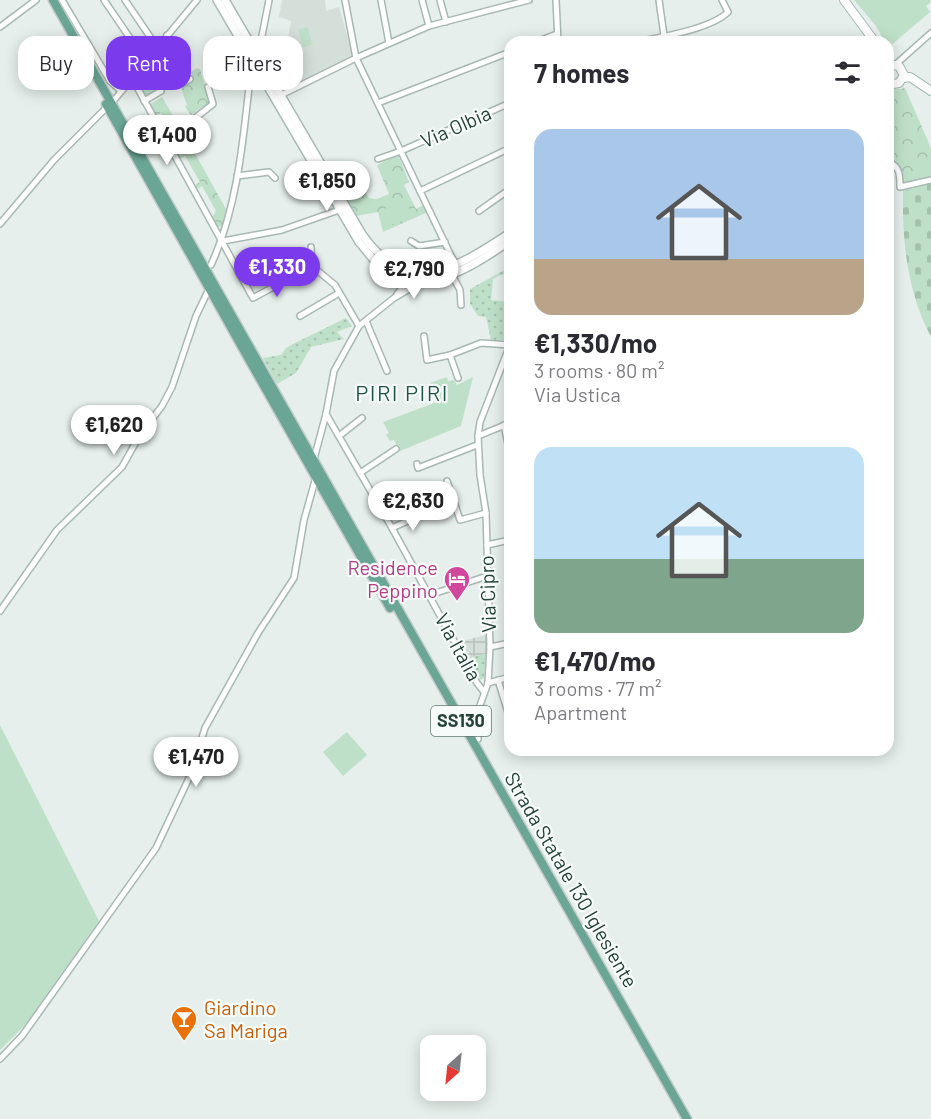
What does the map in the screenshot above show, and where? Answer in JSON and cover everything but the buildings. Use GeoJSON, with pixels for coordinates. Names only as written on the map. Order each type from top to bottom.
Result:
{"type":"FeatureCollection","features":[{"type":"Feature","properties":{"kind":"main road","name":"Strada Statale 130 Iglesiente"},"geometry":{"type":"LineString","coordinates":[[47,0],[110,105],[314,461],[687,1119]]}},
{"type":"Feature","properties":{"kind":"main road","name":"Strada Statale 130 Iglesiente"},"geometry":{"type":"LineString","coordinates":[[52,0],[209,289],[681,1119]]}},
{"type":"Feature","properties":{"kind":"main road"},"geometry":{"type":"LineString","coordinates":[[844,0],[871,36]]}},
{"type":"Feature","properties":{"kind":"main road"},"geometry":{"type":"LineString","coordinates":[[894,66],[902,68],[904,75],[899,83],[894,83]]}},
{"type":"Feature","properties":{"kind":"main road"},"geometry":{"type":"LineString","coordinates":[[904,75],[915,76],[931,89]]}},
{"type":"Feature","properties":{"kind":"street"},"geometry":{"type":"LineString","coordinates":[[0,27],[36,0]]}},
{"type":"Feature","properties":{"kind":"street"},"geometry":{"type":"LineString","coordinates":[[62,0],[106,74]]}},
{"type":"Feature","properties":{"kind":"street"},"geometry":{"type":"LineString","coordinates":[[104,0],[129,36]]}},
{"type":"Feature","properties":{"kind":"street"},"geometry":{"type":"LineString","coordinates":[[125,0],[150,36]]}},
{"type":"Feature","properties":{"kind":"street"},"geometry":{"type":"LineString","coordinates":[[167,35],[197,0]]}},
{"type":"Feature","properties":{"kind":"street"},"geometry":{"type":"LineString","coordinates":[[217,0],[241,36]]}},
{"type":"Feature","properties":{"kind":"street"},"geometry":{"type":"LineString","coordinates":[[225,0],[244,36]]}},
{"type":"Feature","properties":{"kind":"street"},"geometry":{"type":"LineString","coordinates":[[260,36],[269,0]]}},
{"type":"Feature","properties":{"kind":"street"},"geometry":{"type":"LineString","coordinates":[[381,0],[389,43]]}},
{"type":"Feature","properties":{"kind":"street"},"geometry":{"type":"LineString","coordinates":[[422,0],[429,26]]}},
{"type":"Feature","properties":{"kind":"street"},"geometry":{"type":"LineString","coordinates":[[440,0],[446,22]]}},
{"type":"Feature","properties":{"kind":"street"},"geometry":{"type":"LineString","coordinates":[[278,96],[429,26],[529,0]]}},
{"type":"Feature","properties":{"kind":"street"},"geometry":{"type":"LineString","coordinates":[[552,36],[557,34],[556,0]]}},
{"type":"Feature","properties":{"kind":"street"},"geometry":{"type":"LineString","coordinates":[[659,0],[664,36],[689,30],[723,17],[728,12],[722,0]]}},
{"type":"Feature","properties":{"kind":"street"},"geometry":{"type":"LineString","coordinates":[[347,1],[356,58],[456,266]]}},
{"type":"Feature","properties":{"kind":"street"},"geometry":{"type":"LineString","coordinates":[[894,62],[931,33]]}},
{"type":"Feature","properties":{"kind":"street"},"geometry":{"type":"LineString","coordinates":[[378,103],[504,54]]}},
{"type":"Feature","properties":{"kind":"street"},"geometry":{"type":"LineString","coordinates":[[0,224],[54,160],[110,105],[118,90]]}},
{"type":"Feature","properties":{"kind":"street"},"geometry":{"type":"LineString","coordinates":[[138,90],[253,298],[312,266]]}},
{"type":"Feature","properties":{"kind":"street"},"geometry":{"type":"LineString","coordinates":[[166,141],[213,104],[209,90]]}},
{"type":"Feature","properties":{"kind":"street"},"geometry":{"type":"LineString","coordinates":[[211,265],[222,241],[237,176],[250,90]]}},
{"type":"Feature","properties":{"kind":"street"},"geometry":{"type":"LineString","coordinates":[[274,90],[343,208],[372,249],[383,259],[397,267],[418,273],[441,271],[456,266],[504,237]]}},
{"type":"Feature","properties":{"kind":"street"},"geometry":{"type":"LineString","coordinates":[[144,101],[161,91]]}},
{"type":"Feature","properties":{"kind":"street","name":"Via Olbia"},"geometry":{"type":"LineString","coordinates":[[378,159],[504,106]]}},
{"type":"Feature","properties":{"kind":"street"},"geometry":{"type":"LineString","coordinates":[[420,191],[504,151]]}},
{"type":"Feature","properties":{"kind":"street"},"geometry":{"type":"LineString","coordinates":[[894,164],[900,172],[900,187],[931,180]]}},
{"type":"Feature","properties":{"kind":"street"},"geometry":{"type":"LineString","coordinates":[[324,177],[348,167]]}},
{"type":"Feature","properties":{"kind":"street"},"geometry":{"type":"LineString","coordinates":[[237,176],[269,172],[274,178]]}},
{"type":"Feature","properties":{"kind":"street"},"geometry":{"type":"LineString","coordinates":[[479,211],[504,193]]}},
{"type":"Feature","properties":{"kind":"street"},"geometry":{"type":"LineString","coordinates":[[222,241],[282,230],[343,208]]}},
{"type":"Feature","properties":{"kind":"street"},"geometry":{"type":"LineString","coordinates":[[343,208],[359,242],[374,261],[384,270],[397,276],[422,281]]}},
{"type":"Feature","properties":{"kind":"street"},"geometry":{"type":"LineString","coordinates":[[411,241],[419,246],[445,242]]}},
{"type":"Feature","properties":{"kind":"street"},"geometry":{"type":"LineString","coordinates":[[314,461],[334,371],[359,326],[394,298],[422,281],[452,275],[504,246]]}},
{"type":"Feature","properties":{"kind":"street"},"geometry":{"type":"LineString","coordinates":[[311,247],[312,266],[335,285],[359,326]]}},
{"type":"Feature","properties":{"kind":"street"},"geometry":{"type":"LineString","coordinates":[[394,298],[409,279],[418,273]]}},
{"type":"Feature","properties":{"kind":"street"},"geometry":{"type":"LineString","coordinates":[[452,275],[460,290],[461,305]]}},
{"type":"Feature","properties":{"kind":"street"},"geometry":{"type":"LineString","coordinates":[[397,276],[401,279],[402,288]]}},
{"type":"Feature","properties":{"kind":"street"},"geometry":{"type":"LineString","coordinates":[[0,611],[57,530],[122,467],[141,432],[162,406],[172,387],[196,315],[209,289]]}},
{"type":"Feature","properties":{"kind":"street"},"geometry":{"type":"LineString","coordinates":[[300,316],[339,293]]}},
{"type":"Feature","properties":{"kind":"street"},"geometry":{"type":"LineString","coordinates":[[366,321],[387,371]]}},
{"type":"Feature","properties":{"kind":"street"},"geometry":{"type":"LineString","coordinates":[[424,336],[427,360],[450,355],[481,343],[504,345]]}},
{"type":"Feature","properties":{"kind":"street"},"geometry":{"type":"LineString","coordinates":[[450,355],[458,378]]}},
{"type":"Feature","properties":{"kind":"street","name":"Via Cipro"},"geometry":{"type":"LineString","coordinates":[[478,739],[478,711],[488,683],[490,647],[486,513],[477,445],[480,422],[504,360]]}},
{"type":"Feature","properties":{"kind":"street","name":"Via Italia"},"geometry":{"type":"LineString","coordinates":[[326,414],[484,692]]}},
{"type":"Feature","properties":{"kind":"street"},"geometry":{"type":"LineString","coordinates":[[339,436],[362,418]]}},
{"type":"Feature","properties":{"kind":"street"},"geometry":{"type":"LineString","coordinates":[[478,436],[504,425]]}},
{"type":"Feature","properties":{"kind":"street"},"geometry":{"type":"LineString","coordinates":[[417,464],[418,468],[477,445]]}},
{"type":"Feature","properties":{"kind":"street"},"geometry":{"type":"LineString","coordinates":[[360,473],[396,449]]}},
{"type":"Feature","properties":{"kind":"street"},"geometry":{"type":"LineString","coordinates":[[0,1059],[22,1036],[156,848],[190,776],[205,728],[258,633],[294,578],[304,520],[316,477]]}},
{"type":"Feature","properties":{"kind":"street"},"geometry":{"type":"LineString","coordinates":[[447,481],[460,520],[486,513]]}},
{"type":"Feature","properties":{"kind":"street"},"geometry":{"type":"LineString","coordinates":[[392,528],[423,514]]}},
{"type":"Feature","properties":{"kind":"street"},"geometry":{"type":"LineString","coordinates":[[487,546],[504,542]]}},
{"type":"Feature","properties":{"kind":"street"},"geometry":{"type":"LineString","coordinates":[[430,595],[487,576]]}},
{"type":"Feature","properties":{"kind":"street"},"geometry":{"type":"LineString","coordinates":[[490,647],[504,644]]}},
{"type":"Feature","properties":{"kind":"street"},"geometry":{"type":"LineString","coordinates":[[488,683],[504,678]]}},
{"type":"Feature","properties":{"kind":"street"},"geometry":{"type":"LineString","coordinates":[[498,680],[504,700]]}},
{"type":"Feature","properties":{"kind":"shaded area"},"geometry":{"type":"Polygon","coordinates":[[[282,0],[325,0],[326,11],[339,7],[353,56],[303,81],[303,36],[288,36],[291,21],[279,17],[282,0]]]}},
{"type":"Feature","properties":{"kind":"shaded area"},"geometry":{"type":"Polygon","coordinates":[[[486,635],[486,654],[467,658],[458,642],[486,635]]]}},
{"type":"Feature","properties":{"kind":"green space"},"geometry":{"type":"Polygon","coordinates":[[[854,0],[930,0],[931,2],[926,6],[930,12],[894,43],[894,36],[882,36],[854,0]]]}},
{"type":"Feature","properties":{"kind":"green space"},"geometry":{"type":"Polygon","coordinates":[[[308,27],[312,45],[303,47],[303,36],[300,36],[298,29],[308,27]]]}},
{"type":"Feature","properties":{"kind":"green space"},"geometry":{"type":"Polygon","coordinates":[[[197,68],[200,69],[203,90],[206,90],[210,102],[191,115],[185,107],[187,105],[182,90],[191,90],[191,83],[194,81],[191,72],[197,68]]]}},
{"type":"Feature","properties":{"kind":"green space"},"geometry":{"type":"Polygon","coordinates":[[[894,88],[905,88],[931,148],[931,177],[902,185],[899,169],[895,164],[894,88]]]}},
{"type":"Feature","properties":{"kind":"green space"},"geometry":{"type":"Polygon","coordinates":[[[142,90],[156,90],[145,97],[142,90]]]}},
{"type":"Feature","properties":{"kind":"green space"},"geometry":{"type":"Polygon","coordinates":[[[162,97],[179,126],[166,136],[164,131],[167,124],[161,113],[155,116],[149,105],[162,97]]]}},
{"type":"Feature","properties":{"kind":"green space"},"geometry":{"type":"Polygon","coordinates":[[[183,132],[226,209],[222,225],[217,228],[212,218],[216,211],[202,186],[195,190],[193,186],[200,182],[185,156],[178,160],[169,142],[183,132]]]}},
{"type":"Feature","properties":{"kind":"green space"},"geometry":{"type":"Polygon","coordinates":[[[398,155],[409,182],[404,185],[416,209],[424,205],[428,212],[383,232],[378,212],[356,216],[334,178],[352,172],[369,198],[377,199],[389,194],[377,165],[398,155]]]}},
{"type":"Feature","properties":{"kind":"green space"},"geometry":{"type":"Polygon","coordinates":[[[931,183],[931,337],[911,284],[905,247],[903,191],[931,183]]]}},
{"type":"Feature","properties":{"kind":"green space"},"geometry":{"type":"Polygon","coordinates":[[[406,200],[412,217],[388,226],[382,210],[406,200]]]}},
{"type":"Feature","properties":{"kind":"green space"},"geometry":{"type":"Polygon","coordinates":[[[504,270],[504,275],[493,279],[491,300],[504,301],[504,340],[491,340],[486,317],[478,316],[470,304],[470,289],[504,270]]]}},
{"type":"Feature","properties":{"kind":"green space"},"geometry":{"type":"Polygon","coordinates":[[[346,318],[352,326],[337,332],[344,339],[311,347],[296,373],[277,384],[263,358],[281,355],[293,344],[346,318]]]}},
{"type":"Feature","properties":{"kind":"green space"},"geometry":{"type":"Polygon","coordinates":[[[447,377],[448,381],[454,380],[457,385],[473,377],[461,426],[400,451],[394,440],[390,441],[386,435],[389,433],[383,422],[437,402],[430,383],[447,377]]]}},
{"type":"Feature","properties":{"kind":"green space"},"geometry":{"type":"Polygon","coordinates":[[[486,654],[484,677],[481,680],[467,658],[486,654]]]}},
{"type":"Feature","properties":{"kind":"green space"},"geometry":{"type":"Polygon","coordinates":[[[0,725],[99,921],[28,1022],[0,1050],[0,725]]]}},
{"type":"Feature","properties":{"kind":"green space"},"geometry":{"type":"Polygon","coordinates":[[[347,732],[367,755],[343,776],[323,752],[347,732]]]}},
{"type":"Feature","properties":{"kind":"place","name":"Residence Peppino"},"geometry":{"type":"Point","coordinates":[457,602]}},
{"type":"Feature","properties":{"kind":"place","name":"Giardino Sa Mariga"},"geometry":{"type":"Point","coordinates":[184,1042]}},
{"type":"Feature","properties":{"kind":"district","name":"PIRI PIRI"},"geometry":{"type":"Point","coordinates":[402,393]}}]}
